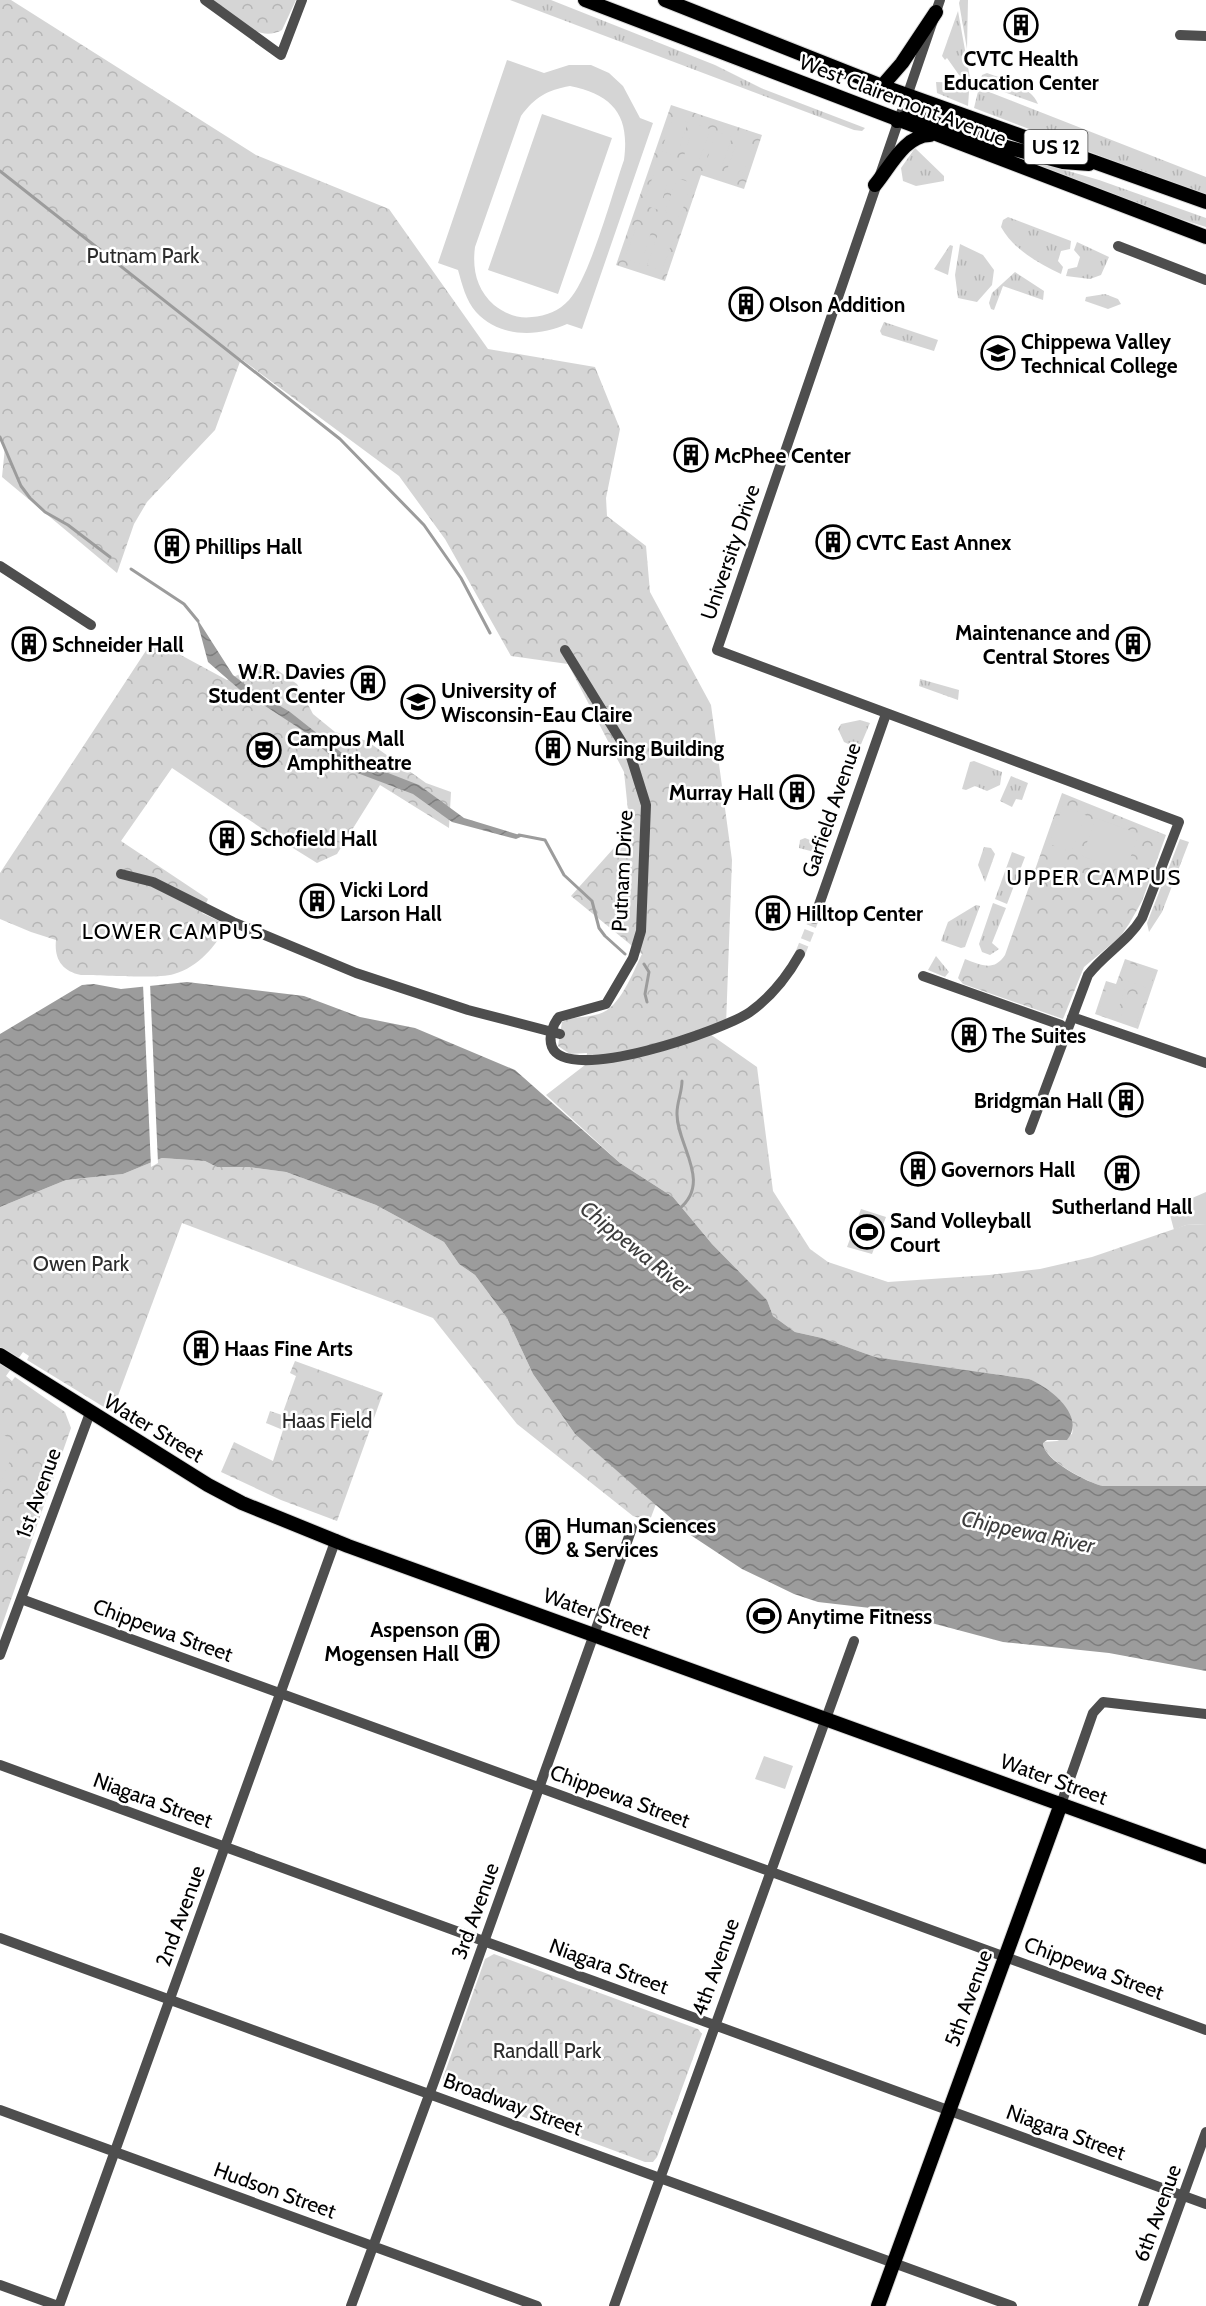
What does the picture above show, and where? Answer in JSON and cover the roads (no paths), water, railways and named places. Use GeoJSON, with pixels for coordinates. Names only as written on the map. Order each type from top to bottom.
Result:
{"type":"FeatureCollection","features":[{"type":"Feature","properties":{"kind":"main road","name":"West Clairemont Avenue"},"geometry":{"type":"LineString","coordinates":[[585,0],[897,121],[1206,237]]}},
{"type":"Feature","properties":{"kind":"main road","name":"West Clairemont Avenue"},"geometry":{"type":"LineString","coordinates":[[665,0],[882,86],[1206,202]]}},
{"type":"Feature","properties":{"kind":"main road"},"geometry":{"type":"LineString","coordinates":[[882,86],[902,63],[938,6]]}},
{"type":"Feature","properties":{"kind":"main road"},"geometry":{"type":"LineString","coordinates":[[897,121],[912,115],[974,138],[1050,159],[1109,166]]}},
{"type":"Feature","properties":{"kind":"main road"},"geometry":{"type":"LineString","coordinates":[[875,185],[910,142],[921,135],[936,135]]}},
{"type":"Feature","properties":{"kind":"main road","name":"Water Street"},"geometry":{"type":"LineString","coordinates":[[0,1355],[180,1469],[242,1503],[594,1635],[1206,1857]]}},
{"type":"Feature","properties":{"kind":"main road","name":"5th Avenue"},"geometry":{"type":"LineString","coordinates":[[878,2306],[1061,1804]]}},
{"type":"Feature","properties":{"kind":"street"},"geometry":{"type":"LineString","coordinates":[[205,0],[280,55],[302,0]]}},
{"type":"Feature","properties":{"kind":"street","name":"University Drive"},"geometry":{"type":"LineString","coordinates":[[938,6],[717,650],[1179,822],[1142,918],[1135,929],[1097,963],[1088,975],[1072,1017]]}},
{"type":"Feature","properties":{"kind":"street"},"geometry":{"type":"LineString","coordinates":[[1180,35],[1206,36]]}},
{"type":"Feature","properties":{"kind":"street"},"geometry":{"type":"LineString","coordinates":[[1118,246],[1206,280]]}},
{"type":"Feature","properties":{"kind":"street"},"geometry":{"type":"LineString","coordinates":[[0,566],[91,625]]}},
{"type":"Feature","properties":{"kind":"street","name":"Putnam Drive"},"geometry":{"type":"LineString","coordinates":[[556,1033],[553,1023],[559,1017],[566,1013],[606,1004],[616,990],[638,944],[644,880],[646,805],[631,757],[565,650]]}},
{"type":"Feature","properties":{"kind":"street","name":"Garfield Avenue"},"geometry":{"type":"LineString","coordinates":[[814,919],[886,714]]}},
{"type":"Feature","properties":{"kind":"street"},"geometry":{"type":"LineString","coordinates":[[121,874],[165,887],[233,922],[356,973],[468,1010],[556,1033],[552,1047],[559,1055],[572,1060],[645,1052],[687,1039],[748,1013],[783,981],[800,954]]}},
{"type":"Feature","properties":{"kind":"street"},"geometry":{"type":"LineString","coordinates":[[923,976],[1061,1025]]}},
{"type":"Feature","properties":{"kind":"street"},"geometry":{"type":"LineString","coordinates":[[1030,1131],[1072,1017],[1206,1063]]}},
{"type":"Feature","properties":{"kind":"street","name":"1st Avenue"},"geometry":{"type":"LineString","coordinates":[[0,1655],[90,1413]]}},
{"type":"Feature","properties":{"kind":"street","name":"3rd Avenue"},"geometry":{"type":"LineString","coordinates":[[351,2306],[430,2095],[632,1528]]}},
{"type":"Feature","properties":{"kind":"street","name":"2nd Avenue"},"geometry":{"type":"LineString","coordinates":[[58,2306],[116,2152],[336,1539]]}},
{"type":"Feature","properties":{"kind":"street","name":"Chippewa Street"},"geometry":{"type":"LineString","coordinates":[[21,1599],[1206,2030]]}},
{"type":"Feature","properties":{"kind":"street","name":"4th Avenue"},"geometry":{"type":"LineString","coordinates":[[614,2306],[854,1641]]}},
{"type":"Feature","properties":{"kind":"street","name":"5th Avenue"},"geometry":{"type":"LineString","coordinates":[[1061,1804],[1098,1705],[1111,1702],[1206,1714]]}},
{"type":"Feature","properties":{"kind":"street","name":"Niagara Street"},"geometry":{"type":"LineString","coordinates":[[0,1765],[1206,2204]]}},
{"type":"Feature","properties":{"kind":"street","name":"Broadway Street"},"geometry":{"type":"LineString","coordinates":[[0,1938],[1012,2306]]}},
{"type":"Feature","properties":{"kind":"street","name":"Hudson Street"},"geometry":{"type":"LineString","coordinates":[[0,2110],[537,2306]]}},
{"type":"Feature","properties":{"kind":"street","name":"6th Avenue"},"geometry":{"type":"LineString","coordinates":[[1143,2306],[1206,2132]]}},
{"type":"Feature","properties":{"kind":"street"},"geometry":{"type":"LineString","coordinates":[[0,2285],[58,2306]]}},
{"type":"Feature","properties":{"kind":"water"},"geometry":{"type":"Polygon","coordinates":[[[196,617],[233,675],[290,712],[347,757],[419,785],[464,818],[523,836],[516,839],[452,822],[413,794],[344,768],[302,730],[239,689],[208,662],[196,617]]]}},
{"type":"Feature","properties":{"kind":"water","name":"Chippewa River"},"geometry":{"type":"Polygon","coordinates":[[[187,982],[304,996],[360,1017],[415,1028],[515,1070],[620,1163],[673,1197],[712,1244],[767,1300],[773,1316],[795,1332],[822,1338],[875,1357],[1029,1379],[1055,1395],[1069,1412],[1072,1431],[1067,1440],[1047,1440],[1043,1443],[1050,1456],[1067,1470],[1103,1486],[1206,1486],[1206,1671],[1109,1653],[1003,1642],[879,1609],[818,1602],[794,1594],[742,1569],[689,1534],[575,1434],[533,1374],[507,1318],[475,1275],[459,1264],[444,1242],[376,1205],[286,1172],[249,1167],[217,1167],[205,1161],[162,1158],[123,1174],[66,1180],[0,1207],[0,1034],[82,985],[94,984],[121,989],[187,982]]]}},
{"type":"Feature","properties":{"kind":"waterway"},"geometry":{"type":"LineString","coordinates":[[0,171],[340,439],[424,525],[461,578],[490,633]]}},
{"type":"Feature","properties":{"kind":"waterway"},"geometry":{"type":"LineString","coordinates":[[0,437],[21,486],[30,498],[45,512],[68,525],[110,557]]}},
{"type":"Feature","properties":{"kind":"waterway"},"geometry":{"type":"LineString","coordinates":[[131,569],[184,604],[198,621]]}},
{"type":"Feature","properties":{"kind":"waterway"},"geometry":{"type":"LineString","coordinates":[[519,835],[545,840],[564,875],[592,901],[599,928],[625,954]]}},
{"type":"Feature","properties":{"kind":"waterway"},"geometry":{"type":"LineString","coordinates":[[644,964],[649,972],[645,994],[647,1002]]}},
{"type":"Feature","properties":{"kind":"waterway"},"geometry":{"type":"LineString","coordinates":[[679,1209],[689,1198],[693,1187],[690,1162],[678,1125],[677,1109],[682,1081]]}},
{"type":"Feature","properties":{"kind":"tunnel"},"geometry":{"type":"LineString","coordinates":[[800,954],[814,919]]}},
{"type":"Feature","properties":{"kind":"place","name":"CVTC Health Education Center"},"geometry":{"type":"Point","coordinates":[1021,25]}},
{"type":"Feature","properties":{"kind":"place","name":"Olson Addition"},"geometry":{"type":"Point","coordinates":[746,304]}},
{"type":"Feature","properties":{"kind":"place","name":"Chippewa Valley Technical College"},"geometry":{"type":"Point","coordinates":[998,353]}},
{"type":"Feature","properties":{"kind":"place","name":"McPhee Center"},"geometry":{"type":"Point","coordinates":[691,455]}},
{"type":"Feature","properties":{"kind":"place","name":"CVTC East Annex"},"geometry":{"type":"Point","coordinates":[833,542]}},
{"type":"Feature","properties":{"kind":"place","name":"Phillips Hall"},"geometry":{"type":"Point","coordinates":[172,546]}},
{"type":"Feature","properties":{"kind":"place","name":"Schneider Hall"},"geometry":{"type":"Point","coordinates":[29,644]}},
{"type":"Feature","properties":{"kind":"place","name":"Maintenance and Central Stores"},"geometry":{"type":"Point","coordinates":[1133,644]}},
{"type":"Feature","properties":{"kind":"place","name":"W.R. Davies Student Center"},"geometry":{"type":"Point","coordinates":[368,683]}},
{"type":"Feature","properties":{"kind":"place","name":"University of Wisconsin-Eau Claire"},"geometry":{"type":"Point","coordinates":[418,702]}},
{"type":"Feature","properties":{"kind":"place","name":"Nursing Building"},"geometry":{"type":"Point","coordinates":[553,748]}},
{"type":"Feature","properties":{"kind":"place","name":"Campus Mall Amphitheatre"},"geometry":{"type":"Point","coordinates":[264,750]}},
{"type":"Feature","properties":{"kind":"place","name":"Murray Hall"},"geometry":{"type":"Point","coordinates":[797,792]}},
{"type":"Feature","properties":{"kind":"place","name":"Schofield Hall"},"geometry":{"type":"Point","coordinates":[227,838]}},
{"type":"Feature","properties":{"kind":"place","name":"Vicki Lord Larson Hall"},"geometry":{"type":"Point","coordinates":[317,901]}},
{"type":"Feature","properties":{"kind":"place","name":"Hilltop Center"},"geometry":{"type":"Point","coordinates":[773,913]}},
{"type":"Feature","properties":{"kind":"place","name":"The Suites"},"geometry":{"type":"Point","coordinates":[969,1035]}},
{"type":"Feature","properties":{"kind":"place","name":"Bridgman Hall"},"geometry":{"type":"Point","coordinates":[1126,1100]}},
{"type":"Feature","properties":{"kind":"place","name":"Governors Hall"},"geometry":{"type":"Point","coordinates":[918,1169]}},
{"type":"Feature","properties":{"kind":"place","name":"Sutherland Hall"},"geometry":{"type":"Point","coordinates":[1122,1173]}},
{"type":"Feature","properties":{"kind":"place","name":"Sand Volleyball Court"},"geometry":{"type":"Point","coordinates":[867,1232]}},
{"type":"Feature","properties":{"kind":"place","name":"Haas Fine Arts"},"geometry":{"type":"Point","coordinates":[201,1348]}},
{"type":"Feature","properties":{"kind":"place","name":"Human Sciences & Services"},"geometry":{"type":"Point","coordinates":[543,1537]}},
{"type":"Feature","properties":{"kind":"place","name":"Anytime Fitness"},"geometry":{"type":"Point","coordinates":[764,1616]}},
{"type":"Feature","properties":{"kind":"place","name":"Aspenson Mogensen Hall"},"geometry":{"type":"Point","coordinates":[482,1641]}},
{"type":"Feature","properties":{"kind":"district","name":"UPPER CAMPUS"},"geometry":{"type":"Point","coordinates":[1094,877]}},
{"type":"Feature","properties":{"kind":"district","name":"LOWER CAMPUS"},"geometry":{"type":"Point","coordinates":[173,931]}},
{"type":"Feature","properties":{"kind":"park label","name":"Putnam Park"},"geometry":{"type":"Point","coordinates":[143,255]}},
{"type":"Feature","properties":{"kind":"park label","name":"Owen Park"},"geometry":{"type":"Point","coordinates":[81,1263]}},
{"type":"Feature","properties":{"kind":"park label","name":"Haas Field"},"geometry":{"type":"Point","coordinates":[327,1420]}},
{"type":"Feature","properties":{"kind":"park label","name":"Randall Park"},"geometry":{"type":"Point","coordinates":[547,2050]}}]}
